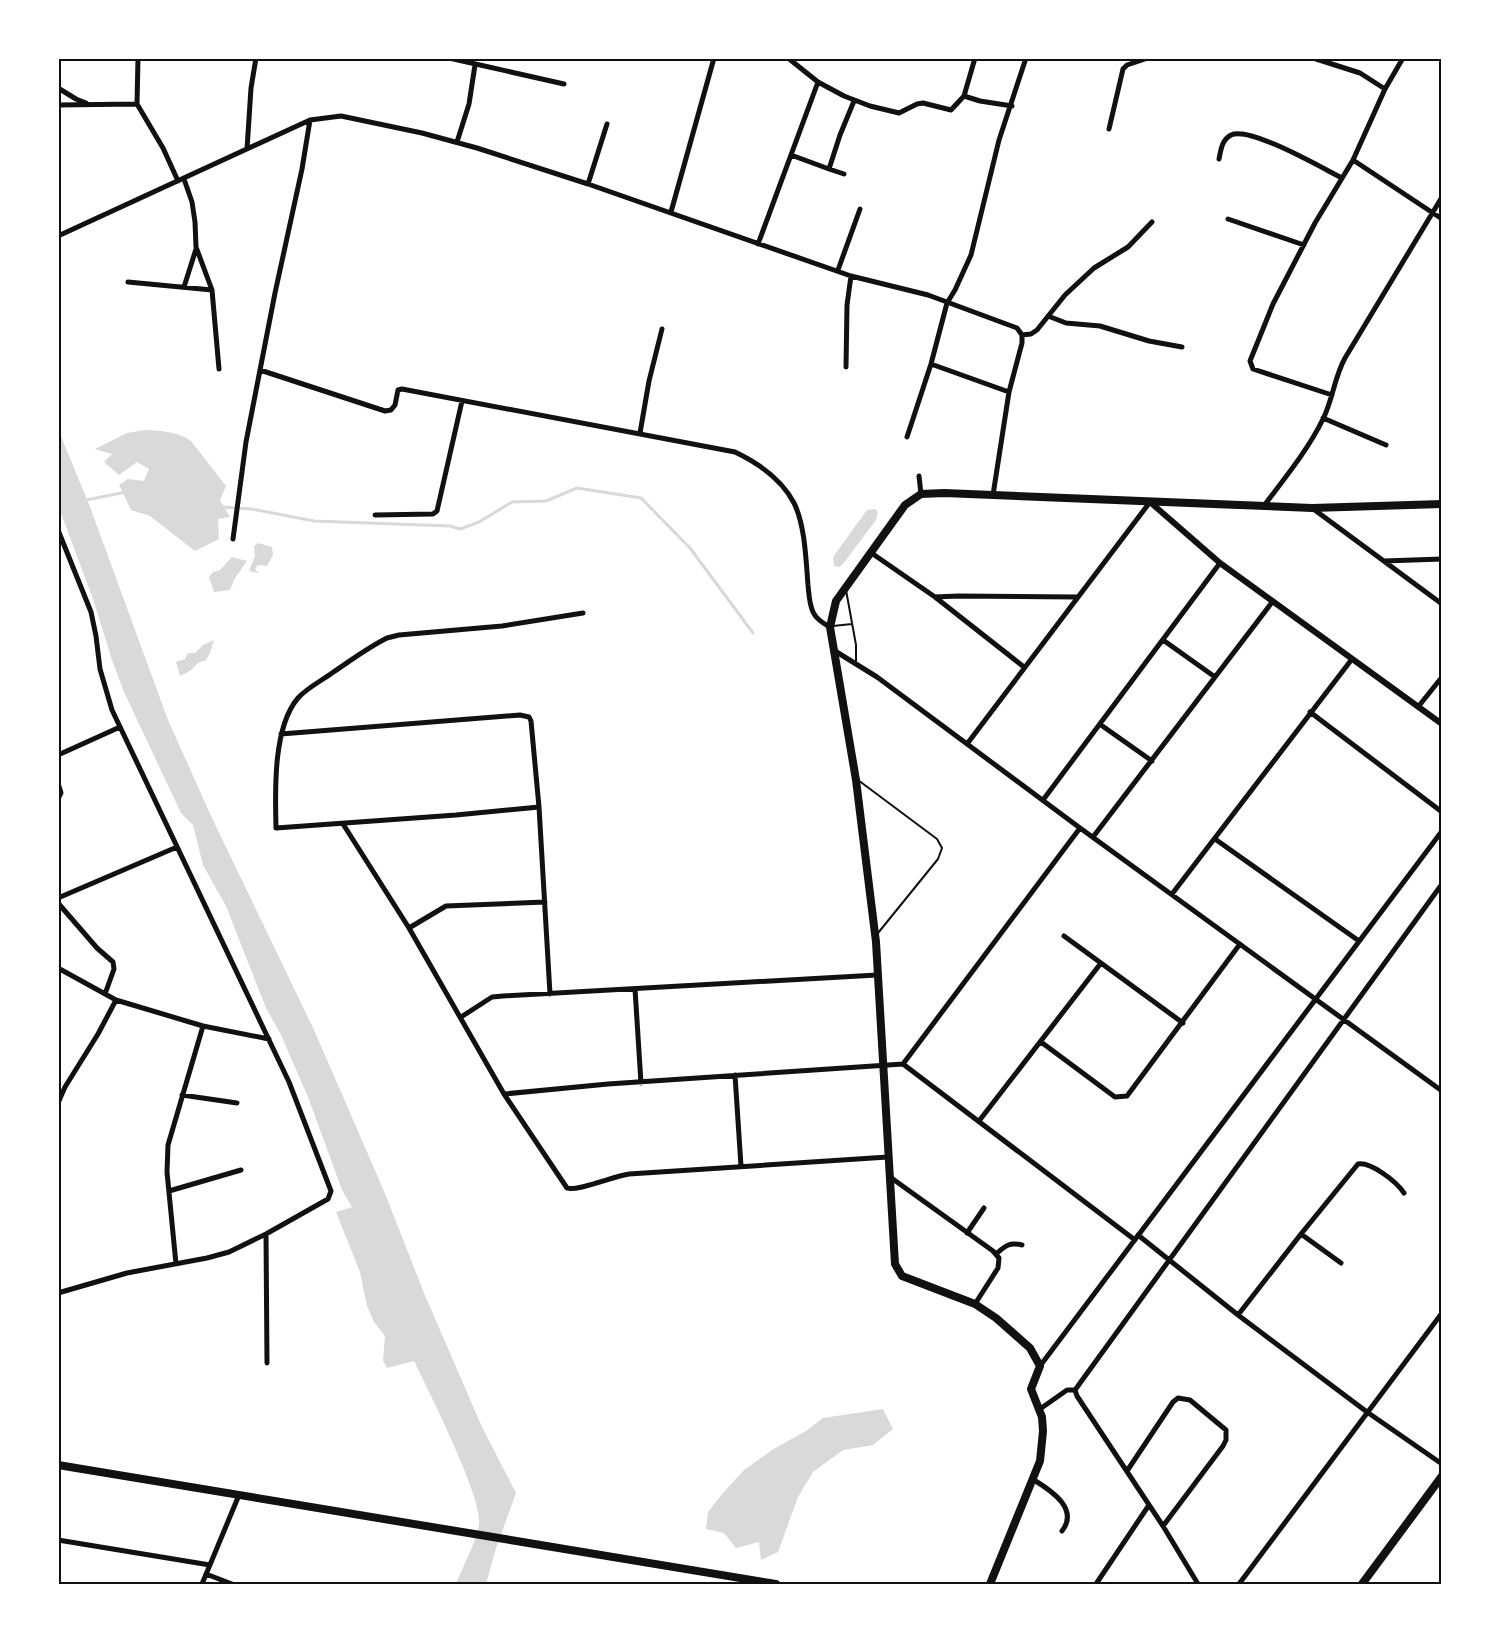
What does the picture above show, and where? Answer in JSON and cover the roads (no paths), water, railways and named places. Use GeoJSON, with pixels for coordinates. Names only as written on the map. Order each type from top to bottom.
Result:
{"type":"FeatureCollection","features":[{"type":"Feature","properties":{"kind":"main road"},"geometry":{"type":"LineString","coordinates":[[990,1584],[1034,1480],[1043,1446],[1044,1431],[1040,1409],[1031,1389],[1040,1366],[1034,1352],[996,1318],[975,1304],[907,1279],[899,1273],[895,1264],[885,1065],[875,936],[855,778],[830,627],[836,601],[905,505],[921,494],[1312,508],[1442,504]]}},
{"type":"Feature","properties":{"kind":"main road"},"geometry":{"type":"LineString","coordinates":[[58,1465],[776,1584]]}},
{"type":"Feature","properties":{"kind":"main road"},"geometry":{"type":"LineString","coordinates":[[1362,1584],[1442,1476]]}},
{"type":"Feature","properties":{"kind":"street"},"geometry":{"type":"LineString","coordinates":[[138,58],[137,104],[192,202],[196,247],[212,290],[219,369]]}},
{"type":"Feature","properties":{"kind":"street"},"geometry":{"type":"LineString","coordinates":[[247,149],[251,88],[256,58]]}},
{"type":"Feature","properties":{"kind":"street"},"geometry":{"type":"LineString","coordinates":[[449,58],[564,84]]}},
{"type":"Feature","properties":{"kind":"street"},"geometry":{"type":"LineString","coordinates":[[670,212],[714,58]]}},
{"type":"Feature","properties":{"kind":"street"},"geometry":{"type":"LineString","coordinates":[[788,58],[818,82],[854,101],[899,113],[920,103],[951,110],[964,96],[975,58]]}},
{"type":"Feature","properties":{"kind":"street"},"geometry":{"type":"LineString","coordinates":[[907,437],[931,364],[947,303],[971,255],[999,140],[1026,58]]}},
{"type":"Feature","properties":{"kind":"street"},"geometry":{"type":"LineString","coordinates":[[1109,129],[1123,69],[1127,65],[1148,58]]}},
{"type":"Feature","properties":{"kind":"street"},"geometry":{"type":"LineString","coordinates":[[1313,58],[1360,73],[1385,89]]}},
{"type":"Feature","properties":{"kind":"street"},"geometry":{"type":"LineString","coordinates":[[1332,395],[1256,370],[1250,366],[1250,360],[1261,330],[1304,245],[1353,160],[1385,89],[1403,58]]}},
{"type":"Feature","properties":{"kind":"street"},"geometry":{"type":"LineString","coordinates":[[457,142],[469,104],[476,65]]}},
{"type":"Feature","properties":{"kind":"street"},"geometry":{"type":"LineString","coordinates":[[758,244],[818,82]]}},
{"type":"Feature","properties":{"kind":"street"},"geometry":{"type":"LineString","coordinates":[[58,88],[76,99],[100,105]]}},
{"type":"Feature","properties":{"kind":"street"},"geometry":{"type":"LineString","coordinates":[[964,96],[1012,106]]}},
{"type":"Feature","properties":{"kind":"street"},"geometry":{"type":"LineString","coordinates":[[829,169],[854,101]]}},
{"type":"Feature","properties":{"kind":"street"},"geometry":{"type":"LineString","coordinates":[[58,105],[137,104]]}},
{"type":"Feature","properties":{"kind":"street"},"geometry":{"type":"LineString","coordinates":[[58,236],[309,120],[341,116],[457,142],[588,184],[851,276],[896,286],[1017,328],[1022,335],[1009,392],[993,495]]}},
{"type":"Feature","properties":{"kind":"street"},"geometry":{"type":"LineString","coordinates":[[233,539],[246,442],[302,170],[309,120]]}},
{"type":"Feature","properties":{"kind":"street"},"geometry":{"type":"LineString","coordinates":[[588,184],[607,124]]}},
{"type":"Feature","properties":{"kind":"street"},"geometry":{"type":"LineString","coordinates":[[1220,159],[1223,141],[1228,136],[1246,134],[1277,145],[1342,178]]}},
{"type":"Feature","properties":{"kind":"street"},"geometry":{"type":"LineString","coordinates":[[791,155],[844,174]]}},
{"type":"Feature","properties":{"kind":"street"},"geometry":{"type":"LineString","coordinates":[[1353,160],[1442,219]]}},
{"type":"Feature","properties":{"kind":"street"},"geometry":{"type":"LineString","coordinates":[[1263,507],[1323,418],[1332,395],[1334,381],[1345,358],[1442,197]]}},
{"type":"Feature","properties":{"kind":"street"},"geometry":{"type":"LineString","coordinates":[[838,270],[860,209]]}},
{"type":"Feature","properties":{"kind":"street"},"geometry":{"type":"LineString","coordinates":[[1228,219],[1304,245]]}},
{"type":"Feature","properties":{"kind":"street"},"geometry":{"type":"LineString","coordinates":[[1022,335],[1031,334],[1065,295],[1094,268],[1128,247],[1152,222]]}},
{"type":"Feature","properties":{"kind":"street"},"geometry":{"type":"LineString","coordinates":[[184,287],[196,247]]}},
{"type":"Feature","properties":{"kind":"street"},"geometry":{"type":"LineString","coordinates":[[846,367],[847,305],[851,276]]}},
{"type":"Feature","properties":{"kind":"street"},"geometry":{"type":"LineString","coordinates":[[129,282],[212,290]]}},
{"type":"Feature","properties":{"kind":"street"},"geometry":{"type":"LineString","coordinates":[[1048,316],[1066,323],[1100,326],[1149,341],[1182,347]]}},
{"type":"Feature","properties":{"kind":"street"},"geometry":{"type":"LineString","coordinates":[[640,434],[649,381],[662,329]]}},
{"type":"Feature","properties":{"kind":"street"},"geometry":{"type":"LineString","coordinates":[[931,364],[1009,392]]}},
{"type":"Feature","properties":{"kind":"street"},"geometry":{"type":"LineString","coordinates":[[260,370],[385,411],[391,410],[395,405],[398,390],[402,389],[735,452],[759,465],[776,480],[788,494],[797,510],[804,544],[810,604],[814,614],[830,627]]}},
{"type":"Feature","properties":{"kind":"street"},"geometry":{"type":"LineString","coordinates":[[375,514],[433,514],[437,511],[462,401]]}},
{"type":"Feature","properties":{"kind":"street"},"geometry":{"type":"LineString","coordinates":[[1323,418],[1386,445]]}},
{"type":"Feature","properties":{"kind":"street"},"geometry":{"type":"LineString","coordinates":[[919,476],[921,494]]}},
{"type":"Feature","properties":{"kind":"street"},"geometry":{"type":"LineString","coordinates":[[967,744],[1150,502],[1220,563],[1442,724]]}},
{"type":"Feature","properties":{"kind":"street"},"geometry":{"type":"LineString","coordinates":[[1312,508],[1442,604]]}},
{"type":"Feature","properties":{"kind":"street"},"geometry":{"type":"LineString","coordinates":[[58,530],[91,612],[100,669],[112,710],[289,1082],[331,1191],[330,1197],[266,1234],[229,1252],[127,1273],[58,1293]]}},
{"type":"Feature","properties":{"kind":"street"},"geometry":{"type":"LineString","coordinates":[[870,552],[935,597],[1024,667]]}},
{"type":"Feature","properties":{"kind":"street"},"geometry":{"type":"LineString","coordinates":[[1384,561],[1442,559]]}},
{"type":"Feature","properties":{"kind":"street"},"geometry":{"type":"LineString","coordinates":[[1043,800],[1220,563]]}},
{"type":"Feature","properties":{"kind":"street"},"geometry":{"type":"LineString","coordinates":[[935,597],[1077,597]]}},
{"type":"Feature","properties":{"kind":"street"},"geometry":{"type":"LineString","coordinates":[[1093,837],[1273,601]]}},
{"type":"Feature","properties":{"kind":"street"},"geometry":{"type":"LineString","coordinates":[[539,807],[276,828],[275,801],[281,734],[298,698],[387,638],[502,626],[582,613]]}},
{"type":"Feature","properties":{"kind":"street"},"geometry":{"type":"LineString","coordinates":[[1163,640],[1215,677]]}},
{"type":"Feature","properties":{"kind":"street"},"geometry":{"type":"LineString","coordinates":[[835,651],[856,662],[1442,1091]]}},
{"type":"Feature","properties":{"kind":"street"},"geometry":{"type":"LineString","coordinates":[[1172,894],[1352,658]]}},
{"type":"Feature","properties":{"kind":"street"},"geometry":{"type":"LineString","coordinates":[[1418,707],[1442,677]]}},
{"type":"Feature","properties":{"kind":"street"},"geometry":{"type":"LineString","coordinates":[[1310,712],[1442,812]]}},
{"type":"Feature","properties":{"kind":"street"},"geometry":{"type":"LineString","coordinates":[[281,734],[520,715],[529,717],[539,807],[550,994]]}},
{"type":"Feature","properties":{"kind":"street"},"geometry":{"type":"LineString","coordinates":[[1101,725],[1152,761]]}},
{"type":"Feature","properties":{"kind":"street"},"geometry":{"type":"LineString","coordinates":[[58,755],[120,727]]}},
{"type":"Feature","properties":{"kind":"street"},"geometry":{"type":"LineString","coordinates":[[58,783],[62,793],[58,799]]}},
{"type":"Feature","properties":{"kind":"street"},"geometry":{"type":"LineString","coordinates":[[343,824],[409,928],[504,1094],[565,1186],[570,1190],[615,1176],[888,1157]]}},
{"type":"Feature","properties":{"kind":"street"},"geometry":{"type":"LineString","coordinates":[[903,1064],[1080,828]]}},
{"type":"Feature","properties":{"kind":"street"},"geometry":{"type":"LineString","coordinates":[[1040,1366],[1442,831]]}},
{"type":"Feature","properties":{"kind":"street"},"geometry":{"type":"LineString","coordinates":[[1215,839],[1359,941]]}},
{"type":"Feature","properties":{"kind":"street"},"geometry":{"type":"LineString","coordinates":[[58,898],[177,847]]}},
{"type":"Feature","properties":{"kind":"street"},"geometry":{"type":"LineString","coordinates":[[1075,1390],[1442,884]]}},
{"type":"Feature","properties":{"kind":"street"},"geometry":{"type":"LineString","coordinates":[[409,928],[446,906],[545,902]]}},
{"type":"Feature","properties":{"kind":"street"},"geometry":{"type":"LineString","coordinates":[[58,903],[112,962],[114,969],[105,994]]}},
{"type":"Feature","properties":{"kind":"street"},"geometry":{"type":"LineString","coordinates":[[1064,936],[1183,1023]]}},
{"type":"Feature","properties":{"kind":"street"},"geometry":{"type":"LineString","coordinates":[[1041,1042],[1115,1096],[1123,1098],[1128,1096],[1240,944]]}},
{"type":"Feature","properties":{"kind":"street"},"geometry":{"type":"LineString","coordinates":[[979,1121],[1101,963]]}},
{"type":"Feature","properties":{"kind":"street"},"geometry":{"type":"LineString","coordinates":[[58,968],[116,1000],[203,1026],[269,1039]]}},
{"type":"Feature","properties":{"kind":"street"},"geometry":{"type":"LineString","coordinates":[[461,1017],[492,997],[877,975]]}},
{"type":"Feature","properties":{"kind":"street"},"geometry":{"type":"LineString","coordinates":[[635,989],[641,1083]]}},
{"type":"Feature","properties":{"kind":"street"},"geometry":{"type":"LineString","coordinates":[[58,1103],[116,1000]]}},
{"type":"Feature","properties":{"kind":"street"},"geometry":{"type":"LineString","coordinates":[[176,1264],[167,1172],[168,1145],[203,1026]]}},
{"type":"Feature","properties":{"kind":"street"},"geometry":{"type":"LineString","coordinates":[[504,1094],[540,1089],[903,1064],[1170,1259],[1238,1315],[1367,1412],[1442,1464]]}},
{"type":"Feature","properties":{"kind":"street"},"geometry":{"type":"LineString","coordinates":[[735,1076],[741,1166]]}},
{"type":"Feature","properties":{"kind":"street"},"geometry":{"type":"LineString","coordinates":[[182,1095],[237,1103]]}},
{"type":"Feature","properties":{"kind":"street"},"geometry":{"type":"LineString","coordinates":[[1238,1315],[1300,1234],[1358,1164],[1366,1163],[1373,1166],[1404,1193]]}},
{"type":"Feature","properties":{"kind":"street"},"geometry":{"type":"LineString","coordinates":[[169,1191],[241,1170]]}},
{"type":"Feature","properties":{"kind":"street"},"geometry":{"type":"LineString","coordinates":[[890,1177],[999,1258],[998,1268],[975,1304]]}},
{"type":"Feature","properties":{"kind":"street"},"geometry":{"type":"LineString","coordinates":[[967,1233],[984,1208]]}},
{"type":"Feature","properties":{"kind":"street"},"geometry":{"type":"LineString","coordinates":[[266,1234],[267,1363]]}},
{"type":"Feature","properties":{"kind":"street"},"geometry":{"type":"LineString","coordinates":[[1300,1234],[1341,1263]]}},
{"type":"Feature","properties":{"kind":"street"},"geometry":{"type":"LineString","coordinates":[[996,1254],[1007,1244],[1022,1245]]}},
{"type":"Feature","properties":{"kind":"street"},"geometry":{"type":"LineString","coordinates":[[1239,1584],[1442,1313]]}},
{"type":"Feature","properties":{"kind":"street"},"geometry":{"type":"LineString","coordinates":[[1040,1409],[1067,1390],[1075,1390]]}},
{"type":"Feature","properties":{"kind":"street"},"geometry":{"type":"LineString","coordinates":[[1075,1390],[1198,1584]]}},
{"type":"Feature","properties":{"kind":"street"},"geometry":{"type":"LineString","coordinates":[[1127,1471],[1173,1402],[1178,1398],[1190,1400],[1226,1430],[1226,1440],[1223,1446],[1163,1526]]}},
{"type":"Feature","properties":{"kind":"street"},"geometry":{"type":"LineString","coordinates":[[1034,1480],[1050,1491],[1066,1509],[1067,1521],[1062,1532]]}},
{"type":"Feature","properties":{"kind":"street"},"geometry":{"type":"LineString","coordinates":[[202,1584],[239,1495]]}},
{"type":"Feature","properties":{"kind":"street"},"geometry":{"type":"LineString","coordinates":[[1096,1584],[1149,1504]]}},
{"type":"Feature","properties":{"kind":"street"},"geometry":{"type":"LineString","coordinates":[[58,1540],[210,1565]]}},
{"type":"Feature","properties":{"kind":"street"},"geometry":{"type":"LineString","coordinates":[[206,1574],[232,1584]]}},
{"type":"Feature","properties":{"kind":"lane"},"geometry":{"type":"LineString","coordinates":[[845,587],[856,645],[856,662]]}},
{"type":"Feature","properties":{"kind":"lane"},"geometry":{"type":"LineString","coordinates":[[830,627],[852,624]]}},
{"type":"Feature","properties":{"kind":"lane"},"geometry":{"type":"LineString","coordinates":[[855,778],[938,839],[942,848],[938,859],[875,936]]}},
{"type":"Feature","properties":{"kind":"waterway"},"geometry":{"type":"LineString","coordinates":[[221,507],[252,509],[314,521],[450,526],[460,529],[479,522],[512,502],[546,501],[577,488],[641,498],[690,548],[753,633]]}},
{"type":"Feature","properties":{"kind":"waterway"},"geometry":{"type":"LineString","coordinates":[[86,500],[126,492]]}}]}
